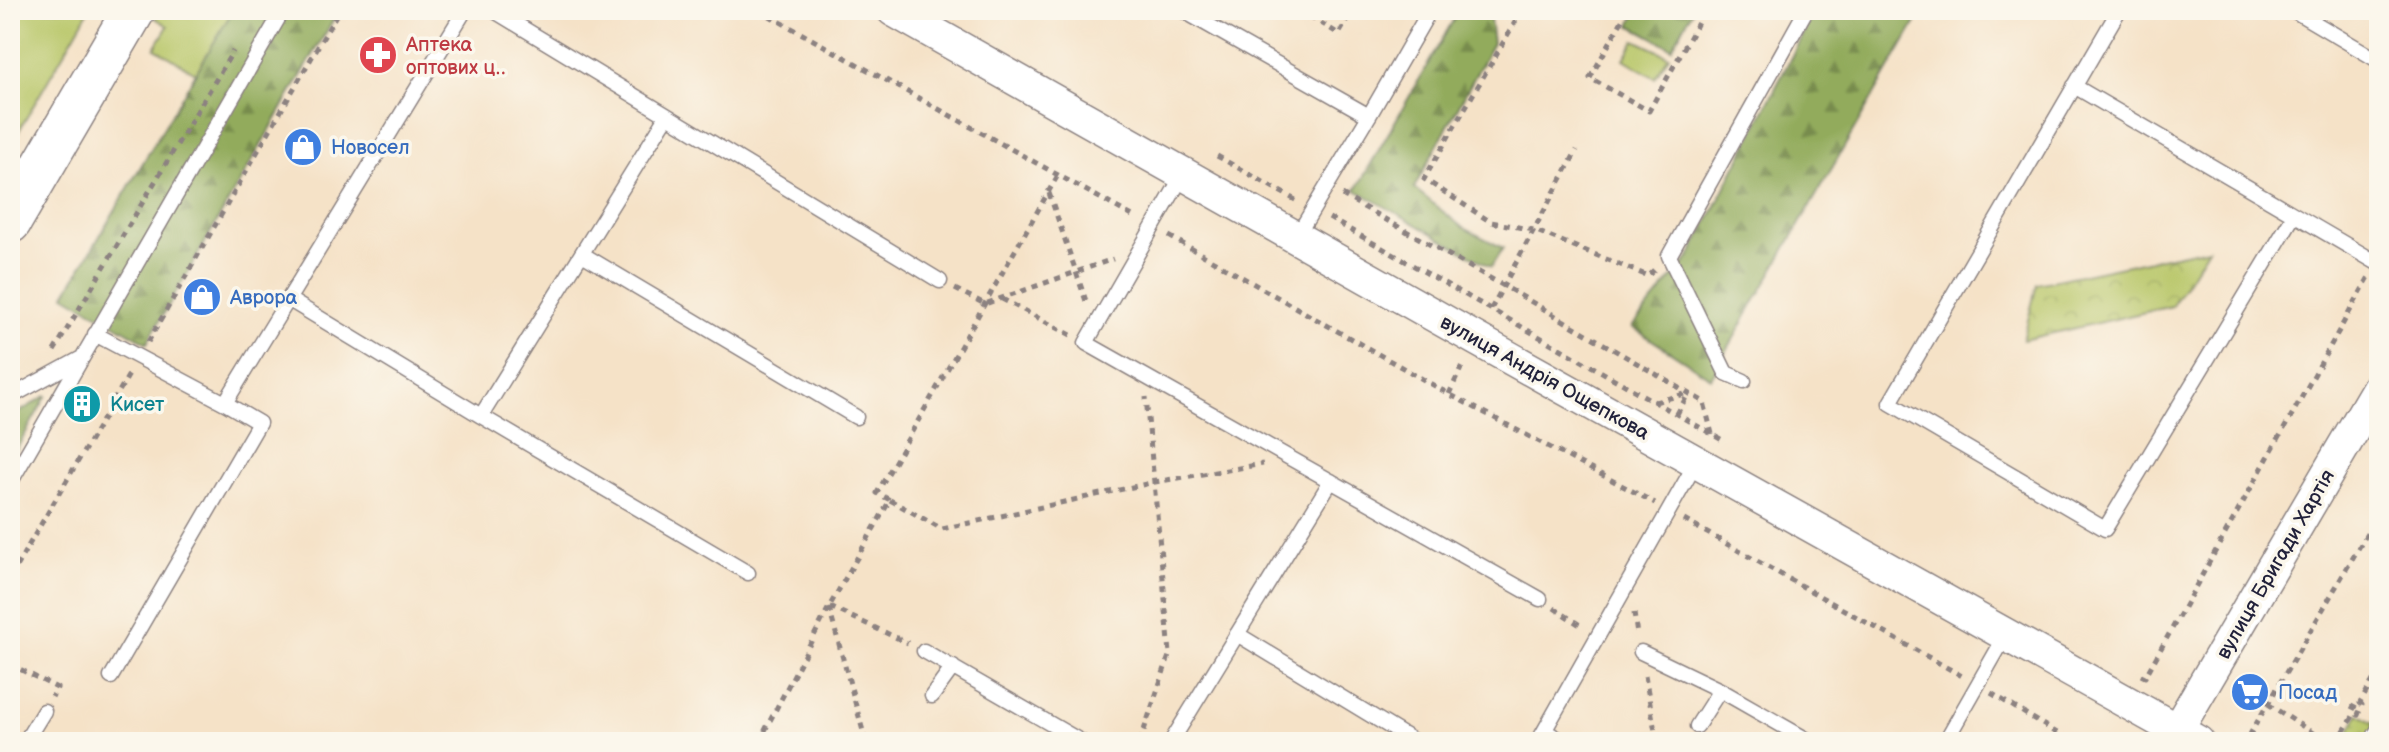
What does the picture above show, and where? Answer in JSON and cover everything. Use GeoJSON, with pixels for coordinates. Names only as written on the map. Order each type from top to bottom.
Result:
{"type":"FeatureCollection","features":[{"type":"Feature","properties":{"kind":"main road"},"geometry":{"type":"LineString","coordinates":[[10,222],[134,10]]}},
{"type":"Feature","properties":{"kind":"street","name":"вулиця Андрія Ощепкова"},"geometry":{"type":"LineString","coordinates":[[893,10],[1184,173],[1305,223],[1476,339],[1705,448],[2006,634],[2182,738]]}},
{"type":"Feature","properties":{"kind":"street","name":"вулиця Бригади Хартія"},"geometry":{"type":"LineString","coordinates":[[2182,738],[2379,386]]}},
{"type":"Feature","properties":{"kind":"lane"},"geometry":{"type":"LineString","coordinates":[[10,483],[283,10]]}},
{"type":"Feature","properties":{"kind":"lane"},"geometry":{"type":"LineString","coordinates":[[225,403],[465,10]]}},
{"type":"Feature","properties":{"kind":"lane"},"geometry":{"type":"LineString","coordinates":[[493,10],[940,281]]}},
{"type":"Feature","properties":{"kind":"lane"},"geometry":{"type":"LineString","coordinates":[[1182,10],[1369,116]]}},
{"type":"Feature","properties":{"kind":"lane"},"geometry":{"type":"LineString","coordinates":[[1305,223],[1430,10]]}},
{"type":"Feature","properties":{"kind":"lane"},"geometry":{"type":"LineString","coordinates":[[1744,381],[1726,373],[1669,256],[1806,10]]}},
{"type":"Feature","properties":{"kind":"lane"},"geometry":{"type":"LineString","coordinates":[[2119,10],[1890,403],[2105,529],[2294,215]]}},
{"type":"Feature","properties":{"kind":"lane"},"geometry":{"type":"LineString","coordinates":[[2293,10],[2379,61]]}},
{"type":"Feature","properties":{"kind":"lane"},"geometry":{"type":"LineString","coordinates":[[2074,86],[2378,264]]}},
{"type":"Feature","properties":{"kind":"lane"},"geometry":{"type":"LineString","coordinates":[[481,416],[667,116]]}},
{"type":"Feature","properties":{"kind":"lane"},"geometry":{"type":"LineString","coordinates":[[1184,173],[1086,343],[1540,599]]}},
{"type":"Feature","properties":{"kind":"lane"},"geometry":{"type":"LineString","coordinates":[[582,254],[856,417]]}},
{"type":"Feature","properties":{"kind":"lane"},"geometry":{"type":"LineString","coordinates":[[288,299],[748,573]]}},
{"type":"Feature","properties":{"kind":"lane"},"geometry":{"type":"LineString","coordinates":[[95,334],[259,423],[111,677]]}},
{"type":"Feature","properties":{"kind":"lane"},"geometry":{"type":"LineString","coordinates":[[10,397],[81,359]]}},
{"type":"Feature","properties":{"kind":"lane"},"geometry":{"type":"LineString","coordinates":[[1564,742],[1541,736],[1705,448]]}},
{"type":"Feature","properties":{"kind":"lane"},"geometry":{"type":"LineString","coordinates":[[1171,742],[1331,481]]}},
{"type":"Feature","properties":{"kind":"lane"},"geometry":{"type":"LineString","coordinates":[[1237,634],[1415,742]]}},
{"type":"Feature","properties":{"kind":"lane"},"geometry":{"type":"LineString","coordinates":[[1945,742],[2006,634]]}},
{"type":"Feature","properties":{"kind":"lane"},"geometry":{"type":"LineString","coordinates":[[924,651],[1082,742]]}},
{"type":"Feature","properties":{"kind":"lane"},"geometry":{"type":"LineString","coordinates":[[1641,652],[1720,690],[1811,742]]}},
{"type":"Feature","properties":{"kind":"lane"},"geometry":{"type":"LineString","coordinates":[[932,696],[953,667]]}},
{"type":"Feature","properties":{"kind":"lane"},"geometry":{"type":"LineString","coordinates":[[1697,726],[1720,690]]}},
{"type":"Feature","properties":{"kind":"lane"},"geometry":{"type":"LineString","coordinates":[[25,742],[44,711]]}},
{"type":"Feature","properties":{"kind":"lane"},"geometry":{"type":"LineString","coordinates":[[2371,742],[2379,728]]}},
{"type":"Feature","properties":{"kind":"path"},"geometry":{"type":"LineString","coordinates":[[10,577],[339,10]]}},
{"type":"Feature","properties":{"kind":"path"},"geometry":{"type":"LineString","coordinates":[[759,10],[1449,394],[1669,511],[1978,685],[2072,742]]}},
{"type":"Feature","properties":{"kind":"path"},"geometry":{"type":"LineString","coordinates":[[1300,10],[1339,34],[1353,10]]}},
{"type":"Feature","properties":{"kind":"path"},"geometry":{"type":"LineString","coordinates":[[1522,10],[1424,179],[1491,222],[1534,230],[1648,276],[1669,256]]}},
{"type":"Feature","properties":{"kind":"path"},"geometry":{"type":"LineString","coordinates":[[1628,10],[1590,78],[1649,111],[1705,10]]}},
{"type":"Feature","properties":{"kind":"path"},"geometry":{"type":"LineString","coordinates":[[34,382],[234,50]]}},
{"type":"Feature","properties":{"kind":"path"},"geometry":{"type":"LineString","coordinates":[[1491,309],[1577,150]]}},
{"type":"Feature","properties":{"kind":"path"},"geometry":{"type":"LineString","coordinates":[[1058,175],[877,493],[942,529],[1155,482],[1292,459]]}},
{"type":"Feature","properties":{"kind":"path"},"geometry":{"type":"LineString","coordinates":[[1327,187],[1704,402],[1705,448]]}},
{"type":"Feature","properties":{"kind":"path"},"geometry":{"type":"LineString","coordinates":[[1049,192],[1095,328]]}},
{"type":"Feature","properties":{"kind":"path"},"geometry":{"type":"LineString","coordinates":[[1305,223],[1491,309],[1677,414],[1705,448]]}},
{"type":"Feature","properties":{"kind":"path"},"geometry":{"type":"LineString","coordinates":[[940,281],[985,304],[1141,249]]}},
{"type":"Feature","properties":{"kind":"path"},"geometry":{"type":"LineString","coordinates":[[2130,669],[2145,677],[2378,264]]}},
{"type":"Feature","properties":{"kind":"path"},"geometry":{"type":"LineString","coordinates":[[1002,298],[1086,343]]}},
{"type":"Feature","properties":{"kind":"path"},"geometry":{"type":"LineString","coordinates":[[1449,394],[1468,354]]}},
{"type":"Feature","properties":{"kind":"path"},"geometry":{"type":"LineString","coordinates":[[1140,742],[1170,653],[1143,376]]}},
{"type":"Feature","properties":{"kind":"path"},"geometry":{"type":"LineString","coordinates":[[1655,402],[1689,393]]}},
{"type":"Feature","properties":{"kind":"path"},"geometry":{"type":"LineString","coordinates":[[1677,414],[1689,393]]}},
{"type":"Feature","properties":{"kind":"path"},"geometry":{"type":"LineString","coordinates":[[1705,448],[1735,447]]}},
{"type":"Feature","properties":{"kind":"path"},"geometry":{"type":"LineString","coordinates":[[759,742],[829,607],[890,500]]}},
{"type":"Feature","properties":{"kind":"path"},"geometry":{"type":"LineString","coordinates":[[2259,742],[2249,736],[2379,513]]}},
{"type":"Feature","properties":{"kind":"path"},"geometry":{"type":"LineString","coordinates":[[1540,599],[1598,636]]}},
{"type":"Feature","properties":{"kind":"path"},"geometry":{"type":"LineString","coordinates":[[829,607],[924,651]]}},
{"type":"Feature","properties":{"kind":"path"},"geometry":{"type":"LineString","coordinates":[[829,607],[866,742]]}},
{"type":"Feature","properties":{"kind":"path"},"geometry":{"type":"LineString","coordinates":[[10,664],[57,688],[44,711]]}},
{"type":"Feature","properties":{"kind":"path"},"geometry":{"type":"LineString","coordinates":[[2337,742],[2355,713],[2358,715],[2360,703],[2379,670]]}},
{"type":"Feature","properties":{"kind":"path"},"geometry":{"type":"LineString","coordinates":[[2268,704],[2327,742]]}},
{"type":"Feature","properties":{"kind":"path"},"geometry":{"type":"LineString","coordinates":[[2281,742],[2313,733]]}},
{"type":"Feature","properties":{"kind":"green space"},"geometry":{"type":"Polygon","coordinates":[[[10,10],[89,10],[10,146],[10,10]]]}},
{"type":"Feature","properties":{"kind":"green space"},"geometry":{"type":"Polygon","coordinates":[[[160,10],[242,10],[202,77],[155,48],[168,26],[155,18],[160,10]]]}},
{"type":"Feature","properties":{"kind":"green space"},"geometry":{"type":"Polygon","coordinates":[[[233,10],[339,10],[147,343],[65,295],[233,10]]]}},
{"type":"Feature","properties":{"kind":"green space"},"geometry":{"type":"Polygon","coordinates":[[[1459,10],[1489,10],[1493,43],[1414,188],[1462,227],[1503,248],[1491,267],[1356,190],[1459,10]]]}},
{"type":"Feature","properties":{"kind":"green space"},"geometry":{"type":"Polygon","coordinates":[[[1638,10],[1693,10],[1672,48],[1630,25],[1638,10]]]}},
{"type":"Feature","properties":{"kind":"green space"},"geometry":{"type":"Polygon","coordinates":[[[1815,10],[1922,12],[1711,378],[1632,327],[1690,257],[1815,10]]]}},
{"type":"Feature","properties":{"kind":"green space"},"geometry":{"type":"Polygon","coordinates":[[[1635,40],[1669,56],[1655,78],[1624,59],[1635,40]]]}},
{"type":"Feature","properties":{"kind":"green space"},"geometry":{"type":"Polygon","coordinates":[[[2208,248],[2172,306],[2023,340],[2037,284],[2208,248]]]}},
{"type":"Feature","properties":{"kind":"green space"},"geometry":{"type":"Polygon","coordinates":[[[47,395],[10,461],[10,418],[47,395]]]}},
{"type":"Feature","properties":{"kind":"green space"},"geometry":{"type":"Polygon","coordinates":[[[2359,714],[2377,725],[2367,742],[2343,742],[2359,714]]]}},
{"type":"Feature","properties":{"kind":"place","name":"Аптека оптових ц‥"},"geometry":{"type":"Point","coordinates":[378,55]}},
{"type":"Feature","properties":{"kind":"place","name":"Новосел"},"geometry":{"type":"Point","coordinates":[303,147]}},
{"type":"Feature","properties":{"kind":"place","name":"Аврора"},"geometry":{"type":"Point","coordinates":[202,297]}},
{"type":"Feature","properties":{"kind":"place","name":"Кисет"},"geometry":{"type":"Point","coordinates":[82,404]}},
{"type":"Feature","properties":{"kind":"place","name":"Посад"},"geometry":{"type":"Point","coordinates":[2250,692]}}]}
